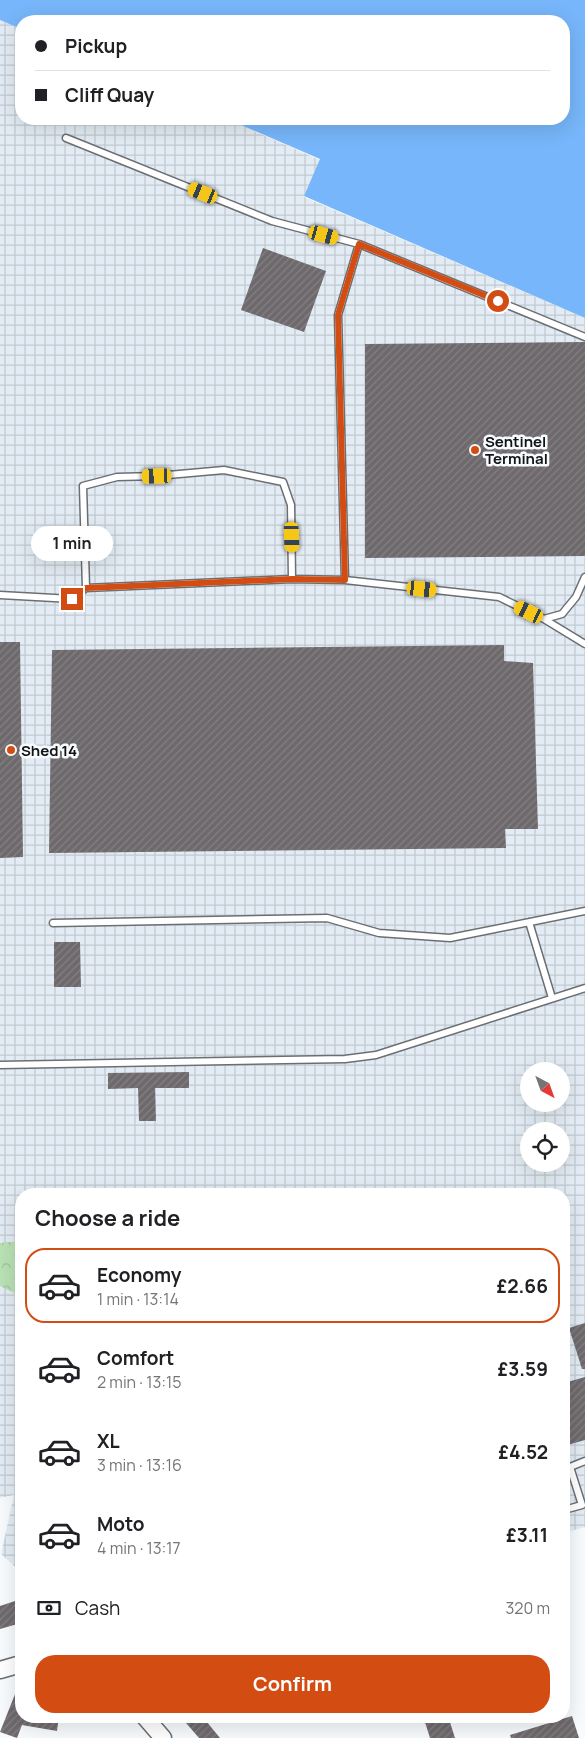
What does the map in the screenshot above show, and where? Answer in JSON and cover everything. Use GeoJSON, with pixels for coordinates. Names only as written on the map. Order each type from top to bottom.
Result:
{"type":"FeatureCollection","features":[{"type":"Feature","properties":{"kind":"street"},"geometry":{"type":"LineString","coordinates":[[0,1670],[15,1666]]}},
{"type":"Feature","properties":{"kind":"street"},"geometry":{"type":"LineString","coordinates":[[150,1723],[163,1738]]}},
{"type":"Feature","properties":{"kind":"lane"},"geometry":{"type":"LineString","coordinates":[[66,138],[272,221],[359,244],[585,337]]}},
{"type":"Feature","properties":{"kind":"lane"},"geometry":{"type":"LineString","coordinates":[[345,580],[338,315],[359,244]]}},
{"type":"Feature","properties":{"kind":"lane"},"geometry":{"type":"LineString","coordinates":[[86,588],[83,486],[117,477],[157,476],[224,470],[282,482],[291,504],[292,579]]}},
{"type":"Feature","properties":{"kind":"lane"},"geometry":{"type":"LineString","coordinates":[[544,619],[562,614],[576,597],[585,577]]}},
{"type":"Feature","properties":{"kind":"lane"},"geometry":{"type":"LineString","coordinates":[[0,595],[72,599],[86,588],[292,579],[345,580],[499,597],[544,619],[585,644]]}},
{"type":"Feature","properties":{"kind":"lane"},"geometry":{"type":"LineString","coordinates":[[53,923],[327,918],[378,933],[450,938],[585,911]]}},
{"type":"Feature","properties":{"kind":"lane"},"geometry":{"type":"LineString","coordinates":[[529,922],[552,998]]}},
{"type":"Feature","properties":{"kind":"lane"},"geometry":{"type":"LineString","coordinates":[[0,1065],[345,1059],[376,1055],[585,988]]}},
{"type":"Feature","properties":{"kind":"lane"},"geometry":{"type":"LineString","coordinates":[[570,1508],[582,1504],[570,1467],[585,1461]]}},
{"type":"Feature","properties":{"kind":"shaded area"},"geometry":{"type":"Polygon","coordinates":[[[0,20],[15,26],[15,125],[241,125],[320,160],[304,197],[585,318],[585,1527],[570,1531],[570,1188],[15,1188],[15,1567],[1,1554],[14,1495],[0,1498],[0,20]]]}},
{"type":"Feature","properties":{"kind":"green space"},"geometry":{"type":"Polygon","coordinates":[[[15,1242],[15,1293],[0,1286],[0,1243],[15,1242]]]}},
{"type":"Feature","properties":{"kind":"water"},"geometry":{"type":"Polygon","coordinates":[[[0,0],[585,0],[585,318],[304,196],[320,159],[241,125],[570,125],[570,15],[15,15],[15,26],[0,20],[0,0]]]}},
{"type":"Feature","properties":{"kind":"building"},"geometry":{"type":"Polygon","coordinates":[[[263,248],[326,271],[304,332],[241,310],[263,248]]]}},
{"type":"Feature","properties":{"kind":"building","name":"Sentinel Terminal"},"geometry":{"type":"Polygon","coordinates":[[[585,342],[585,556],[365,558],[365,344],[585,342]]]}},
{"type":"Feature","properties":{"kind":"building","name":"Shed 14"},"geometry":{"type":"Polygon","coordinates":[[[0,642],[20,642],[23,857],[0,858],[0,642]]]}},
{"type":"Feature","properties":{"kind":"building"},"geometry":{"type":"Polygon","coordinates":[[[504,645],[504,661],[533,663],[538,829],[505,829],[506,848],[49,853],[52,650],[504,645]]]}},
{"type":"Feature","properties":{"kind":"building"},"geometry":{"type":"Polygon","coordinates":[[[54,942],[80,942],[81,987],[54,987],[54,942]]]}},
{"type":"Feature","properties":{"kind":"building"},"geometry":{"type":"Polygon","coordinates":[[[189,1072],[189,1088],[155,1088],[156,1121],[139,1121],[138,1088],[108,1089],[108,1073],[189,1072]]]}},
{"type":"Feature","properties":{"kind":"building"},"geometry":{"type":"Polygon","coordinates":[[[585,1323],[585,1369],[582,1369],[570,1328],[585,1323]]]}},
{"type":"Feature","properties":{"kind":"building"},"geometry":{"type":"Polygon","coordinates":[[[585,1377],[585,1440],[570,1444],[570,1381],[585,1377]]]}},
{"type":"Feature","properties":{"kind":"building"},"geometry":{"type":"Polygon","coordinates":[[[15,1601],[15,1625],[0,1629],[0,1606],[15,1601]]]}},
{"type":"Feature","properties":{"kind":"building"},"geometry":{"type":"Polygon","coordinates":[[[15,1694],[15,1723],[58,1723],[57,1731],[22,1725],[17,1738],[0,1732],[15,1694]]]}},
{"type":"Feature","properties":{"kind":"building"},"geometry":{"type":"Polygon","coordinates":[[[572,1716],[579,1738],[511,1738],[510,1735],[549,1723],[570,1723],[570,1717],[572,1716]]]}},
{"type":"Feature","properties":{"kind":"building"},"geometry":{"type":"Polygon","coordinates":[[[186,1723],[208,1723],[220,1738],[199,1738],[186,1723]]]}},
{"type":"Feature","properties":{"kind":"building"},"geometry":{"type":"Polygon","coordinates":[[[425,1723],[450,1723],[455,1738],[430,1738],[425,1723]]]}},
{"type":"Feature","properties":{"kind":"place","name":"Sentinel Terminal"},"geometry":{"type":"Point","coordinates":[475,450]}},
{"type":"Feature","properties":{"kind":"place","name":"Shed 14"},"geometry":{"type":"Point","coordinates":[11,750]}},
{"type":"Feature","properties":{"kind":"route"},"geometry":{"type":"LineString","coordinates":[[72,599],[86,588],[292,579],[345,580],[338,315],[359,244],[498,301]]}}]}
